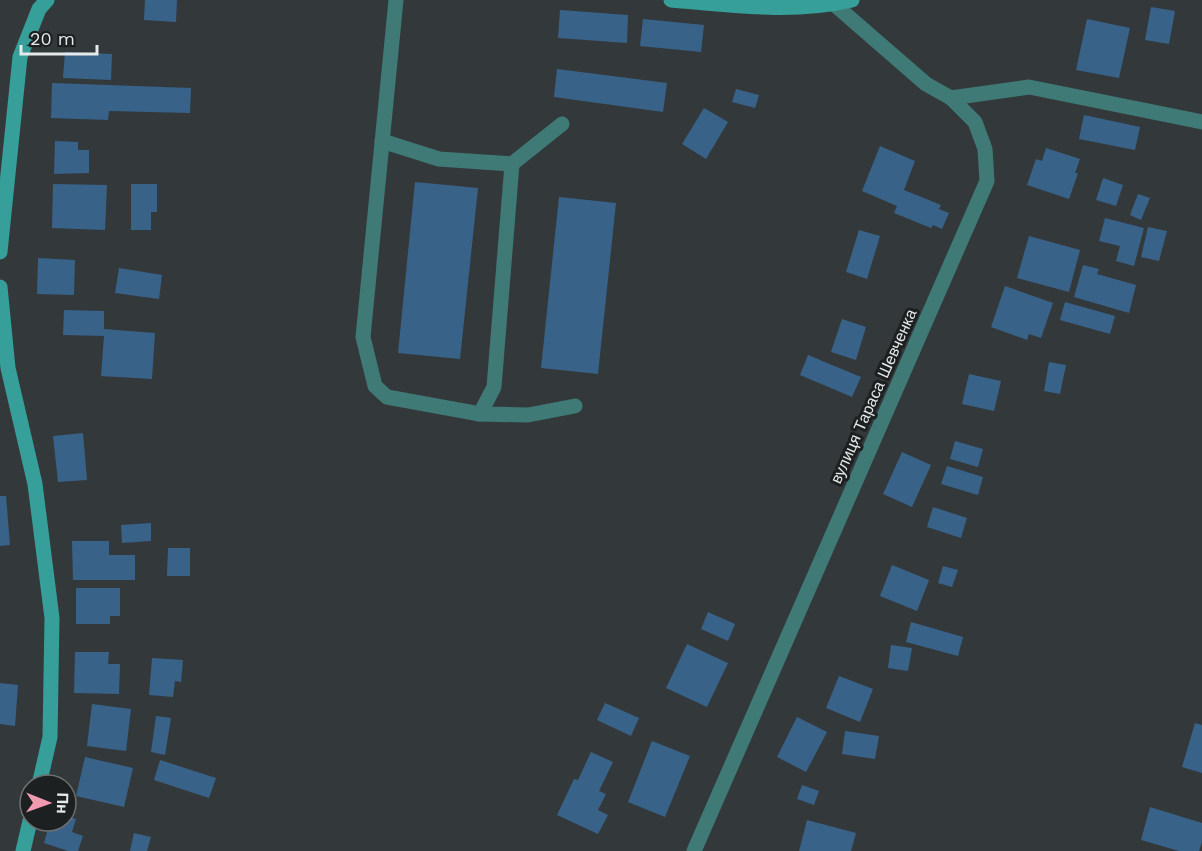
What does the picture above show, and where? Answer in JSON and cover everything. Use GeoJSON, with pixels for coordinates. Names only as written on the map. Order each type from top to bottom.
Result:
{"type":"FeatureCollection","features":[{"type":"Feature","properties":{"kind":"street"},"geometry":{"type":"LineString","coordinates":[[0,252],[20,57],[39,9],[47,0]]}},
{"type":"Feature","properties":{"kind":"street"},"geometry":{"type":"LineString","coordinates":[[396,0],[363,337],[375,386],[387,397],[480,414],[528,415],[575,406]]}},
{"type":"Feature","properties":{"kind":"street"},"geometry":{"type":"LineString","coordinates":[[671,0],[775,9],[834,4],[852,0]]}},
{"type":"Feature","properties":{"kind":"street","name":"вулиця Тараса Шевченка"},"geometry":{"type":"LineString","coordinates":[[694,851],[987,181],[985,149],[975,122],[951,98],[926,84],[834,4]]}},
{"type":"Feature","properties":{"kind":"street"},"geometry":{"type":"LineString","coordinates":[[951,98],[1029,87],[1202,122]]}},
{"type":"Feature","properties":{"kind":"street"},"geometry":{"type":"LineString","coordinates":[[382,141],[439,159],[512,164],[562,124]]}},
{"type":"Feature","properties":{"kind":"street"},"geometry":{"type":"LineString","coordinates":[[480,414],[494,387],[512,164]]}},
{"type":"Feature","properties":{"kind":"street"},"geometry":{"type":"LineString","coordinates":[[0,287],[4,368],[35,484],[52,618],[50,737],[42,773]]}},
{"type":"Feature","properties":{"kind":"street"},"geometry":{"type":"LineString","coordinates":[[23,851],[27,833]]}},
{"type":"Feature","properties":{"kind":"building"},"geometry":{"type":"Polygon","coordinates":[[[145,0],[177,0],[176,22],[144,20],[145,0]]]}},
{"type":"Feature","properties":{"kind":"building"},"geometry":{"type":"Polygon","coordinates":[[[1151,7],[1175,11],[1169,44],[1145,40],[1151,7]]]}},
{"type":"Feature","properties":{"kind":"building"},"geometry":{"type":"Polygon","coordinates":[[[560,10],[628,15],[627,43],[558,38],[560,10]]]}},
{"type":"Feature","properties":{"kind":"building"},"geometry":{"type":"Polygon","coordinates":[[[643,19],[704,25],[701,52],[640,46],[643,19]]]}},
{"type":"Feature","properties":{"kind":"building"},"geometry":{"type":"Polygon","coordinates":[[[1087,19],[1130,28],[1119,78],[1076,70],[1087,19]]]}},
{"type":"Feature","properties":{"kind":"building"},"geometry":{"type":"Polygon","coordinates":[[[65,52],[112,54],[111,80],[63,78],[65,52]]]}},
{"type":"Feature","properties":{"kind":"building"},"geometry":{"type":"Polygon","coordinates":[[[557,69],[667,83],[663,112],[554,97],[557,69]]]}},
{"type":"Feature","properties":{"kind":"building"},"geometry":{"type":"Polygon","coordinates":[[[52,83],[191,88],[190,113],[109,111],[108,120],[51,118],[52,83]]]}},
{"type":"Feature","properties":{"kind":"building"},"geometry":{"type":"Polygon","coordinates":[[[736,89],[759,95],[755,108],[732,102],[736,89]]]}},
{"type":"Feature","properties":{"kind":"building"},"geometry":{"type":"Polygon","coordinates":[[[704,108],[728,122],[706,159],[682,144],[704,108]]]}},
{"type":"Feature","properties":{"kind":"building"},"geometry":{"type":"Polygon","coordinates":[[[1084,115],[1140,127],[1135,150],[1079,139],[1084,115]]]}},
{"type":"Feature","properties":{"kind":"building"},"geometry":{"type":"Polygon","coordinates":[[[55,141],[78,142],[78,150],[89,150],[89,173],[54,174],[55,141]]]}},
{"type":"Feature","properties":{"kind":"building"},"geometry":{"type":"Polygon","coordinates":[[[880,146],[915,161],[904,190],[941,205],[939,209],[949,213],[942,229],[933,225],[931,228],[894,213],[897,206],[862,191],[880,146]]]}},
{"type":"Feature","properties":{"kind":"building"},"geometry":{"type":"Polygon","coordinates":[[[1046,148],[1080,159],[1069,199],[1027,185],[1036,159],[1042,161],[1046,148]]]}},
{"type":"Feature","properties":{"kind":"building"},"geometry":{"type":"Polygon","coordinates":[[[1103,178],[1123,185],[1116,206],[1096,200],[1103,178]]]}},
{"type":"Feature","properties":{"kind":"building"},"geometry":{"type":"Polygon","coordinates":[[[415,182],[478,188],[460,359],[398,353],[415,182]]]}},
{"type":"Feature","properties":{"kind":"building"},"geometry":{"type":"Polygon","coordinates":[[[53,184],[107,185],[105,230],[52,228],[53,184]]]}},
{"type":"Feature","properties":{"kind":"building"},"geometry":{"type":"Polygon","coordinates":[[[131,184],[157,184],[157,212],[151,212],[151,230],[131,230],[131,184]]]}},
{"type":"Feature","properties":{"kind":"building"},"geometry":{"type":"Polygon","coordinates":[[[1138,194],[1150,198],[1141,220],[1130,215],[1138,194]]]}},
{"type":"Feature","properties":{"kind":"building"},"geometry":{"type":"Polygon","coordinates":[[[559,197],[616,203],[598,374],[541,368],[559,197]]]}},
{"type":"Feature","properties":{"kind":"building"},"geometry":{"type":"Polygon","coordinates":[[[1105,218],[1144,228],[1134,266],[1116,261],[1120,246],[1099,241],[1105,218]]]}},
{"type":"Feature","properties":{"kind":"building"},"geometry":{"type":"Polygon","coordinates":[[[1148,227],[1167,231],[1159,261],[1141,257],[1148,227]]]}},
{"type":"Feature","properties":{"kind":"building"},"geometry":{"type":"Polygon","coordinates":[[[859,230],[880,236],[867,279],[846,272],[859,230]]]}},
{"type":"Feature","properties":{"kind":"building"},"geometry":{"type":"Polygon","coordinates":[[[1029,236],[1080,250],[1069,292],[1017,278],[1029,236]]]}},
{"type":"Feature","properties":{"kind":"building"},"geometry":{"type":"Polygon","coordinates":[[[38,258],[75,260],[74,295],[37,294],[38,258]]]}},
{"type":"Feature","properties":{"kind":"building"},"geometry":{"type":"Polygon","coordinates":[[[1083,265],[1099,269],[1097,274],[1136,285],[1129,313],[1074,297],[1083,265]]]}},
{"type":"Feature","properties":{"kind":"building"},"geometry":{"type":"Polygon","coordinates":[[[119,268],[162,275],[159,299],[115,293],[119,268]]]}},
{"type":"Feature","properties":{"kind":"building"},"geometry":{"type":"Polygon","coordinates":[[[1005,286],[1053,303],[1041,338],[1029,334],[1027,340],[991,327],[1005,286]]]}},
{"type":"Feature","properties":{"kind":"building"},"geometry":{"type":"Polygon","coordinates":[[[1065,302],[1115,316],[1110,334],[1060,320],[1065,302]]]}},
{"type":"Feature","properties":{"kind":"building"},"geometry":{"type":"Polygon","coordinates":[[[64,310],[104,311],[104,329],[155,333],[152,379],[101,376],[104,336],[63,335],[64,310]]]}},
{"type":"Feature","properties":{"kind":"building"},"geometry":{"type":"Polygon","coordinates":[[[842,319],[866,327],[856,360],[831,352],[842,319]]]}},
{"type":"Feature","properties":{"kind":"building"},"geometry":{"type":"Polygon","coordinates":[[[808,355],[861,377],[852,397],[800,375],[808,355]]]}},
{"type":"Feature","properties":{"kind":"building"},"geometry":{"type":"Polygon","coordinates":[[[1049,362],[1066,365],[1060,394],[1044,391],[1049,362]]]}},
{"type":"Feature","properties":{"kind":"building"},"geometry":{"type":"Polygon","coordinates":[[[969,374],[1001,381],[994,411],[962,404],[969,374]]]}},
{"type":"Feature","properties":{"kind":"building"},"geometry":{"type":"Polygon","coordinates":[[[83,433],[87,480],[58,482],[53,436],[83,433]]]}},
{"type":"Feature","properties":{"kind":"building"},"geometry":{"type":"Polygon","coordinates":[[[955,441],[983,449],[978,467],[950,459],[955,441]]]}},
{"type":"Feature","properties":{"kind":"building"},"geometry":{"type":"Polygon","coordinates":[[[902,452],[931,465],[912,507],[883,494],[902,452]]]}},
{"type":"Feature","properties":{"kind":"building"},"geometry":{"type":"Polygon","coordinates":[[[947,466],[983,477],[978,495],[941,484],[947,466]]]}},
{"type":"Feature","properties":{"kind":"building"},"geometry":{"type":"Polygon","coordinates":[[[0,496],[6,496],[10,545],[0,546],[0,496]]]}},
{"type":"Feature","properties":{"kind":"building"},"geometry":{"type":"Polygon","coordinates":[[[933,507],[967,518],[961,538],[927,527],[933,507]]]}},
{"type":"Feature","properties":{"kind":"building"},"geometry":{"type":"Polygon","coordinates":[[[151,523],[151,541],[122,543],[121,525],[151,523]]]}},
{"type":"Feature","properties":{"kind":"building"},"geometry":{"type":"Polygon","coordinates":[[[72,541],[109,541],[109,555],[135,555],[135,580],[73,580],[72,541]]]}},
{"type":"Feature","properties":{"kind":"building"},"geometry":{"type":"Polygon","coordinates":[[[168,548],[190,548],[190,576],[167,576],[168,548]]]}},
{"type":"Feature","properties":{"kind":"building"},"geometry":{"type":"Polygon","coordinates":[[[892,565],[929,580],[917,611],[880,596],[892,565]]]}},
{"type":"Feature","properties":{"kind":"building"},"geometry":{"type":"Polygon","coordinates":[[[943,566],[958,570],[952,587],[938,583],[943,566]]]}},
{"type":"Feature","properties":{"kind":"building"},"geometry":{"type":"Polygon","coordinates":[[[76,588],[120,588],[120,616],[110,616],[110,624],[76,624],[76,588]]]}},
{"type":"Feature","properties":{"kind":"building"},"geometry":{"type":"Polygon","coordinates":[[[708,612],[735,624],[728,641],[701,629],[708,612]]]}},
{"type":"Feature","properties":{"kind":"building"},"geometry":{"type":"Polygon","coordinates":[[[911,622],[963,637],[958,656],[906,642],[911,622]]]}},
{"type":"Feature","properties":{"kind":"building"},"geometry":{"type":"Polygon","coordinates":[[[687,644],[728,663],[707,707],[666,688],[687,644]]]}},
{"type":"Feature","properties":{"kind":"building"},"geometry":{"type":"Polygon","coordinates":[[[891,645],[912,648],[908,671],[888,668],[891,645]]]}},
{"type":"Feature","properties":{"kind":"building"},"geometry":{"type":"Polygon","coordinates":[[[75,652],[109,652],[108,664],[120,664],[119,694],[74,693],[75,652]]]}},
{"type":"Feature","properties":{"kind":"building"},"geometry":{"type":"Polygon","coordinates":[[[152,658],[183,660],[181,682],[175,681],[173,697],[149,695],[152,658]]]}},
{"type":"Feature","properties":{"kind":"building"},"geometry":{"type":"Polygon","coordinates":[[[839,676],[873,689],[860,722],[826,708],[839,676]]]}},
{"type":"Feature","properties":{"kind":"building"},"geometry":{"type":"Polygon","coordinates":[[[0,683],[18,685],[15,726],[0,724],[0,683]]]}},
{"type":"Feature","properties":{"kind":"building"},"geometry":{"type":"Polygon","coordinates":[[[605,703],[639,718],[631,736],[597,720],[605,703]]]}},
{"type":"Feature","properties":{"kind":"building"},"geometry":{"type":"Polygon","coordinates":[[[92,704],[131,709],[126,751],[87,746],[92,704]]]}},
{"type":"Feature","properties":{"kind":"building"},"geometry":{"type":"Polygon","coordinates":[[[156,716],[171,718],[165,755],[151,752],[156,716]]]}},
{"type":"Feature","properties":{"kind":"building"},"geometry":{"type":"Polygon","coordinates":[[[797,717],[827,732],[806,772],[777,757],[797,717]]]}},
{"type":"Feature","properties":{"kind":"building"},"geometry":{"type":"Polygon","coordinates":[[[1195,723],[1202,725],[1202,773],[1182,767],[1195,723]]]}},
{"type":"Feature","properties":{"kind":"building"},"geometry":{"type":"Polygon","coordinates":[[[845,731],[879,736],[875,759],[842,754],[845,731]]]}},
{"type":"Feature","properties":{"kind":"building"},"geometry":{"type":"Polygon","coordinates":[[[652,741],[690,756],[665,817],[628,802],[652,741]]]}},
{"type":"Feature","properties":{"kind":"building"},"geometry":{"type":"Polygon","coordinates":[[[591,752],[613,762],[599,791],[606,794],[598,810],[608,815],[598,834],[557,815],[574,779],[578,780],[591,752]]]}},
{"type":"Feature","properties":{"kind":"building"},"geometry":{"type":"Polygon","coordinates":[[[85,757],[133,768],[124,807],[78,796],[85,757]]]}},
{"type":"Feature","properties":{"kind":"building"},"geometry":{"type":"Polygon","coordinates":[[[160,760],[216,778],[209,798],[154,780],[160,760]]]}},
{"type":"Feature","properties":{"kind":"building"},"geometry":{"type":"Polygon","coordinates":[[[802,785],[819,791],[814,805],[797,799],[802,785]]]}},
{"type":"Feature","properties":{"kind":"building"},"geometry":{"type":"Polygon","coordinates":[[[1150,807],[1202,823],[1202,842],[1199,851],[1179,851],[1141,840],[1150,807]]]}},
{"type":"Feature","properties":{"kind":"building"},"geometry":{"type":"Polygon","coordinates":[[[807,820],[856,833],[851,851],[799,851],[807,820]]]}},
{"type":"Feature","properties":{"kind":"building"},"geometry":{"type":"Polygon","coordinates":[[[47,833],[75,833],[83,836],[78,851],[68,851],[44,843],[47,833]]]}},
{"type":"Feature","properties":{"kind":"building"},"geometry":{"type":"Polygon","coordinates":[[[134,833],[151,837],[147,851],[130,851],[134,833]]]}}]}
